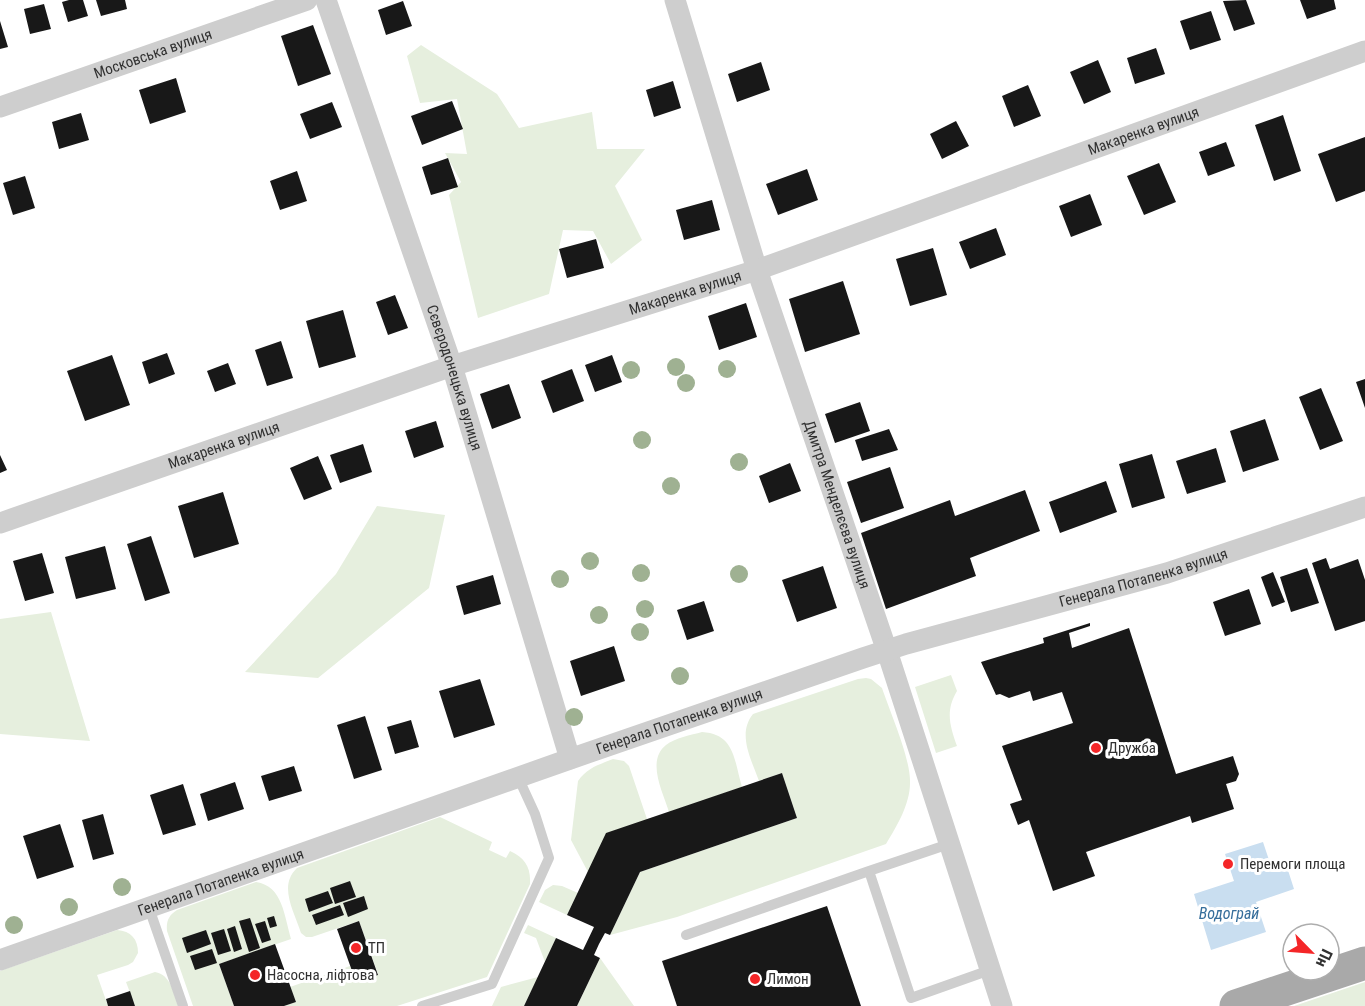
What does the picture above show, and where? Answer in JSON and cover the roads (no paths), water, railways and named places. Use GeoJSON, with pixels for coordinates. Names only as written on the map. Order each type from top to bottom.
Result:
{"type":"FeatureCollection","features":[{"type":"Feature","properties":{"kind":"main road"},"geometry":{"type":"LineString","coordinates":[[1236,1006],[1365,963]]}},
{"type":"Feature","properties":{"kind":"street","name":"Московська вулиця"},"geometry":{"type":"LineString","coordinates":[[0,106],[306,0]]}},
{"type":"Feature","properties":{"kind":"street","name":"Сєвєродонецька вулиця"},"geometry":{"type":"LineString","coordinates":[[326,0],[452,366],[570,759]]}},
{"type":"Feature","properties":{"kind":"street","name":"Дмитра Менделєєва вулиця"},"geometry":{"type":"LineString","coordinates":[[675,0],[757,270],[887,651],[1002,1006]]}},
{"type":"Feature","properties":{"kind":"street","name":"Макаренка вулиця"},"geometry":{"type":"LineString","coordinates":[[0,523],[452,366],[757,270],[1365,51]]}},
{"type":"Feature","properties":{"kind":"street","name":"Генерала Потапенка вулиця"},"geometry":{"type":"LineString","coordinates":[[0,960],[570,759],[887,651],[1167,573],[1365,507]]}},
{"type":"Feature","properties":{"kind":"lane"},"geometry":{"type":"LineString","coordinates":[[423,1006],[492,984],[549,858],[535,814],[519,777]]}},
{"type":"Feature","properties":{"kind":"lane"},"geometry":{"type":"LineString","coordinates":[[686,935],[949,844]]}},
{"type":"Feature","properties":{"kind":"lane"},"geometry":{"type":"LineString","coordinates":[[868,871],[911,998],[990,970]]}},
{"type":"Feature","properties":{"kind":"lane"},"geometry":{"type":"LineString","coordinates":[[149,908],[183,1006]]}},
{"type":"Feature","properties":{"kind":"water","name":"Водограй"},"geometry":{"type":"Polygon","coordinates":[[[1263,842],[1272,869],[1286,864],[1294,889],[1256,902],[1266,932],[1211,950],[1194,894],[1234,881],[1225,854],[1263,842]]]}},
{"type":"Feature","properties":{"kind":"place","name":"Дружба"},"geometry":{"type":"Point","coordinates":[1096,748]}},
{"type":"Feature","properties":{"kind":"place","name":"Перемоги площа"},"geometry":{"type":"Point","coordinates":[1228,864]}},
{"type":"Feature","properties":{"kind":"place","name":"ТП"},"geometry":{"type":"Point","coordinates":[356,948]}},
{"type":"Feature","properties":{"kind":"place","name":"Насосна, ліфтова"},"geometry":{"type":"Point","coordinates":[255,975]}},
{"type":"Feature","properties":{"kind":"place","name":"Лимон"},"geometry":{"type":"Point","coordinates":[755,979]}}]}
